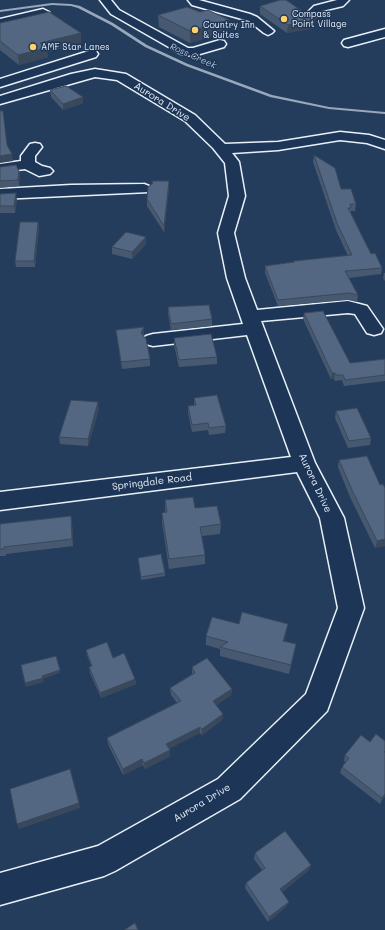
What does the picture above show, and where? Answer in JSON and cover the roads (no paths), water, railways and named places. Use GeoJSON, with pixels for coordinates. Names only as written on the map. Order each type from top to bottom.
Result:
{"type":"FeatureCollection","features":[{"type":"Feature","properties":{"kind":"street"},"geometry":{"type":"LineString","coordinates":[[105,0],[115,12],[185,51],[193,52],[220,44]]}},
{"type":"Feature","properties":{"kind":"street"},"geometry":{"type":"LineString","coordinates":[[193,0],[204,5],[246,16],[253,19],[268,31]]}},
{"type":"Feature","properties":{"kind":"street"},"geometry":{"type":"LineString","coordinates":[[312,14],[318,8],[339,4],[344,0]]}},
{"type":"Feature","properties":{"kind":"street"},"geometry":{"type":"LineString","coordinates":[[0,22],[45,15],[0,29]]}},
{"type":"Feature","properties":{"kind":"street"},"geometry":{"type":"LineString","coordinates":[[348,43],[385,33]]}},
{"type":"Feature","properties":{"kind":"street"},"geometry":{"type":"LineString","coordinates":[[0,83],[92,54]]}},
{"type":"Feature","properties":{"kind":"street"},"geometry":{"type":"LineString","coordinates":[[5,71],[15,78]]}},
{"type":"Feature","properties":{"kind":"street","name":"Aurora Drive"},"geometry":{"type":"LineString","coordinates":[[0,100],[76,77],[95,73],[121,77],[190,118],[222,149],[232,162],[237,196],[226,233],[236,278],[304,463],[332,518],[351,608],[317,702],[229,789],[104,860],[0,889]]}},
{"type":"Feature","properties":{"kind":"street"},"geometry":{"type":"LineString","coordinates":[[222,149],[278,146],[340,136],[370,139],[385,145]]}},
{"type":"Feature","properties":{"kind":"street"},"geometry":{"type":"LineString","coordinates":[[28,164],[28,156],[35,147]]}},
{"type":"Feature","properties":{"kind":"street"},"geometry":{"type":"LineString","coordinates":[[0,168],[28,164],[39,171],[45,171]]}},
{"type":"Feature","properties":{"kind":"street"},"geometry":{"type":"LineString","coordinates":[[0,194],[71,190],[144,189]]}},
{"type":"Feature","properties":{"kind":"street"},"geometry":{"type":"LineString","coordinates":[[153,340],[348,307],[361,310],[374,329]]}},
{"type":"Feature","properties":{"kind":"street","name":"Springdale Road"},"geometry":{"type":"LineString","coordinates":[[0,501],[304,463]]}},
{"type":"Feature","properties":{"kind":"waterway","name":"Ross Creek"},"geometry":{"type":"LineString","coordinates":[[0,11],[52,4],[79,7],[112,24],[146,46],[187,65],[271,96],[329,108],[385,113]]}},
{"type":"Feature","properties":{"kind":"place","name":"Compass Point Village"},"geometry":{"type":"Point","coordinates":[284,19]}},
{"type":"Feature","properties":{"kind":"place","name":"Country Inn & Suites"},"geometry":{"type":"Point","coordinates":[195,30]}},
{"type":"Feature","properties":{"kind":"place","name":"AMF Star Lanes"},"geometry":{"type":"Point","coordinates":[33,47]}}]}
